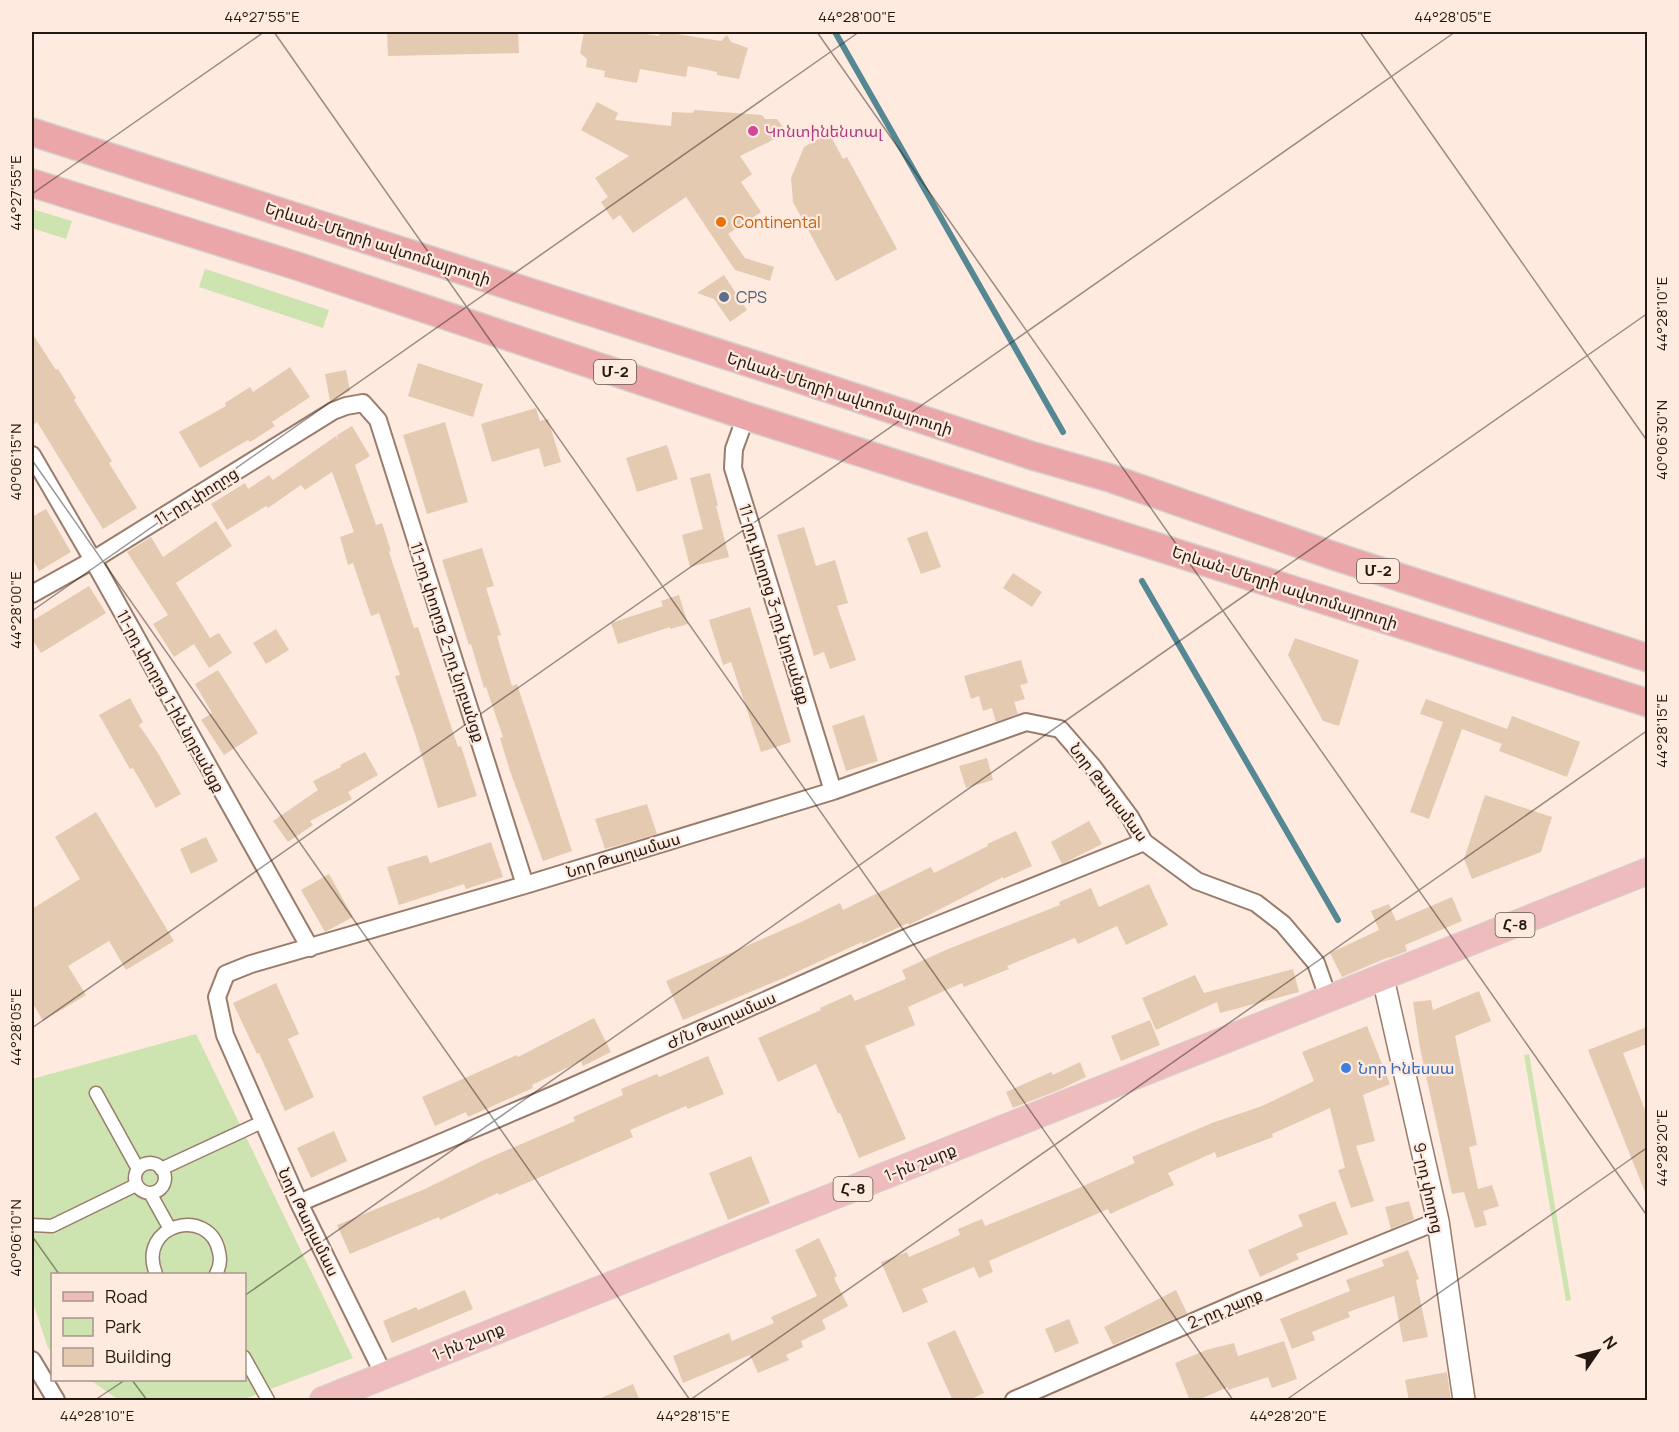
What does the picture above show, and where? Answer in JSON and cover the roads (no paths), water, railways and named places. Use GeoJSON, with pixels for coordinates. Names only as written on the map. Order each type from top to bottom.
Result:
{"type":"FeatureCollection","features":[{"type":"Feature","properties":{"kind":"highway","name":"Երևան-Մեղրի ավտոմայրուղի"},"geometry":{"type":"LineString","coordinates":[[32,132],[1033,456],[1110,478],[1334,556],[1647,658]]}},
{"type":"Feature","properties":{"kind":"highway","name":"Երևան-Մեղրի ավտոմայրուղի"},"geometry":{"type":"LineString","coordinates":[[32,183],[308,270],[746,416],[1647,702]]}},
{"type":"Feature","properties":{"kind":"main road","name":"Հ-8"},"geometry":{"type":"LineString","coordinates":[[1383,978],[1647,871]]}},
{"type":"Feature","properties":{"kind":"main road","name":"1-ին շարք"},"geometry":{"type":"LineString","coordinates":[[323,1401],[1383,978]]}},
{"type":"Feature","properties":{"kind":"street","name":"11-րդ փողոց"},"geometry":{"type":"LineString","coordinates":[[32,594],[93,560],[333,411],[346,406],[363,404]]}},
{"type":"Feature","properties":{"kind":"street","name":"11-րդ փողոց 2-րդ նրբանցք"},"geometry":{"type":"LineString","coordinates":[[363,404],[378,420],[525,885]]}},
{"type":"Feature","properties":{"kind":"street","name":"11-րդ փողոց 3-րդ նրբանցք"},"geometry":{"type":"LineString","coordinates":[[746,416],[734,449],[733,468],[833,790]]}},
{"type":"Feature","properties":{"kind":"street","name":"11-րդ փողոց 1-ին նրբանցք"},"geometry":{"type":"LineString","coordinates":[[32,455],[310,948]]}},
{"type":"Feature","properties":{"kind":"street","name":"Նոր Թաղամաս"},"geometry":{"type":"LineString","coordinates":[[384,1375],[299,1203],[225,1035],[217,997],[226,974],[251,964],[525,885],[833,790],[1026,722],[1060,729],[1124,808],[1144,842],[1197,881],[1256,903],[1283,924],[1316,963],[1329,1000]]}},
{"type":"Feature","properties":{"kind":"street","name":"Ժ/Ն Թաղամաս"},"geometry":{"type":"LineString","coordinates":[[299,1203],[553,1095],[908,937],[1144,842]]}},
{"type":"Feature","properties":{"kind":"street","name":"9-րդ փողոց"},"geometry":{"type":"LineString","coordinates":[[1383,978],[1438,1221],[1464,1401]]}},
{"type":"Feature","properties":{"kind":"street"},"geometry":{"type":"LineString","coordinates":[[96,1093],[138,1169]]}},
{"type":"Feature","properties":{"kind":"street"},"geometry":{"type":"LineString","coordinates":[[161,1169],[164,1177],[162,1186],[150,1193],[142,1191],[136,1185],[135,1176],[138,1169],[147,1164],[161,1169],[262,1122]]}},
{"type":"Feature","properties":{"kind":"street"},"geometry":{"type":"LineString","coordinates":[[32,1225],[52,1226],[136,1185]]}},
{"type":"Feature","properties":{"kind":"street"},"geometry":{"type":"LineString","coordinates":[[150,1193],[170,1228]]}},
{"type":"Feature","properties":{"kind":"street","name":"2-րդ շարք"},"geometry":{"type":"LineString","coordinates":[[1014,1401],[1240,1301],[1438,1221]]}},
{"type":"Feature","properties":{"kind":"street"},"geometry":{"type":"LineString","coordinates":[[155,1273],[152,1255],[155,1245],[161,1235],[170,1228],[181,1225],[192,1225],[212,1236],[218,1246],[220,1258],[216,1273]]}},
{"type":"Feature","properties":{"kind":"street"},"geometry":{"type":"LineString","coordinates":[[32,1360],[56,1401]]}},
{"type":"Feature","properties":{"kind":"street"},"geometry":{"type":"LineString","coordinates":[[246,1362],[268,1401]]}},
{"type":"Feature","properties":{"kind":"waterway"},"geometry":{"type":"LineString","coordinates":[[835,32],[1063,432]]}},
{"type":"Feature","properties":{"kind":"waterway"},"geometry":{"type":"LineString","coordinates":[[1142,581],[1338,920]]}},
{"type":"Feature","properties":{"kind":"place","name":"Կոնտինենտալ"},"geometry":{"type":"Point","coordinates":[753,131]}},
{"type":"Feature","properties":{"kind":"place","name":"Continental"},"geometry":{"type":"Point","coordinates":[721,222]}},
{"type":"Feature","properties":{"kind":"place","name":"CPS"},"geometry":{"type":"Point","coordinates":[724,297]}},
{"type":"Feature","properties":{"kind":"place","name":"Նոր Ինեսսա"},"geometry":{"type":"Point","coordinates":[1346,1068]}}]}
